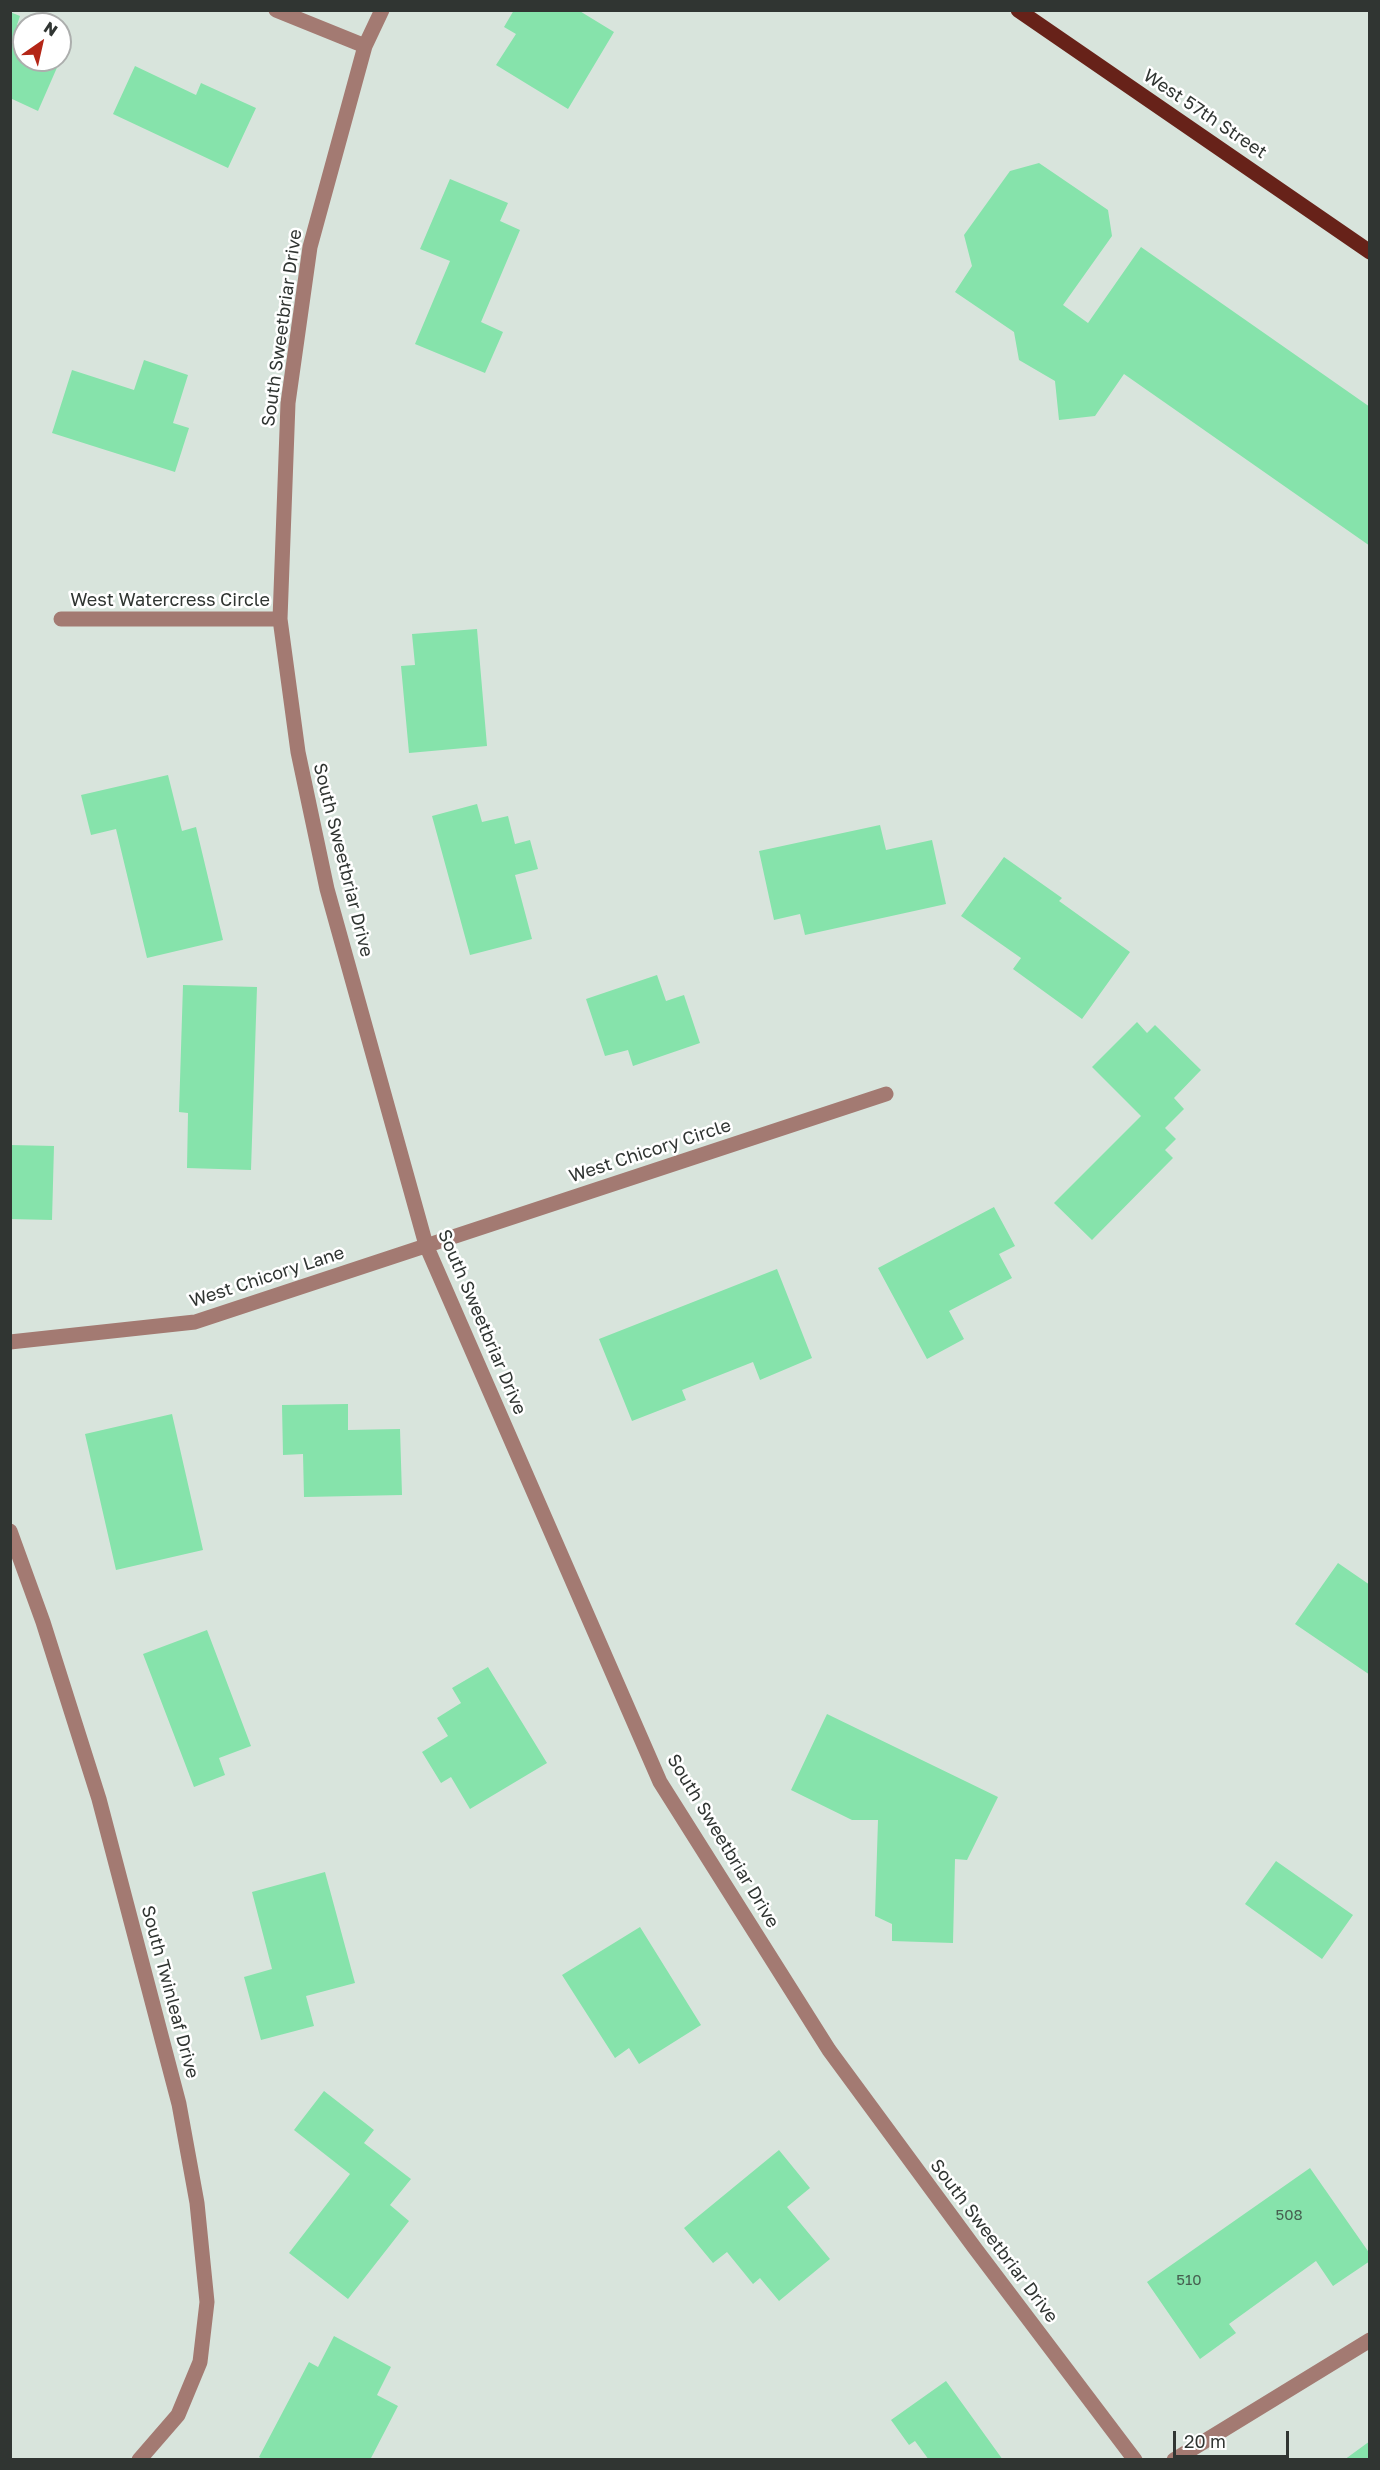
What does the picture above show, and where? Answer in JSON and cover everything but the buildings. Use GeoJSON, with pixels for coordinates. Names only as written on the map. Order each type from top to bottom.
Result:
{"type":"FeatureCollection","features":[{"type":"Feature","properties":{"kind":"main road","name":"West 57th Street"},"geometry":{"type":"LineString","coordinates":[[1018,10],[1370,252]]}},
{"type":"Feature","properties":{"kind":"street"},"geometry":{"type":"LineString","coordinates":[[276,10],[365,46]]}},
{"type":"Feature","properties":{"kind":"street","name":"South Sweetbriar Drive"},"geometry":{"type":"LineString","coordinates":[[382,10],[365,46],[310,247],[288,403],[280,619],[298,752],[327,889],[426,1245],[660,1782],[829,2050],[1135,2460]]}},
{"type":"Feature","properties":{"kind":"street","name":"West Watercress Circle"},"geometry":{"type":"LineString","coordinates":[[61,619],[280,619]]}},
{"type":"Feature","properties":{"kind":"street","name":"West Chicory Circle"},"geometry":{"type":"LineString","coordinates":[[426,1245],[886,1095]]}},
{"type":"Feature","properties":{"kind":"street","name":"West Chicory Lane"},"geometry":{"type":"LineString","coordinates":[[10,1342],[195,1322],[426,1245]]}},
{"type":"Feature","properties":{"kind":"street","name":"South Twinleaf Drive"},"geometry":{"type":"LineString","coordinates":[[10,1531],[43,1622],[99,1799],[179,2104],[197,2203],[207,2302],[200,2361],[178,2415],[139,2460]]}},
{"type":"Feature","properties":{"kind":"street"},"geometry":{"type":"LineString","coordinates":[[1174,2460],[1370,2340]]}}]}
